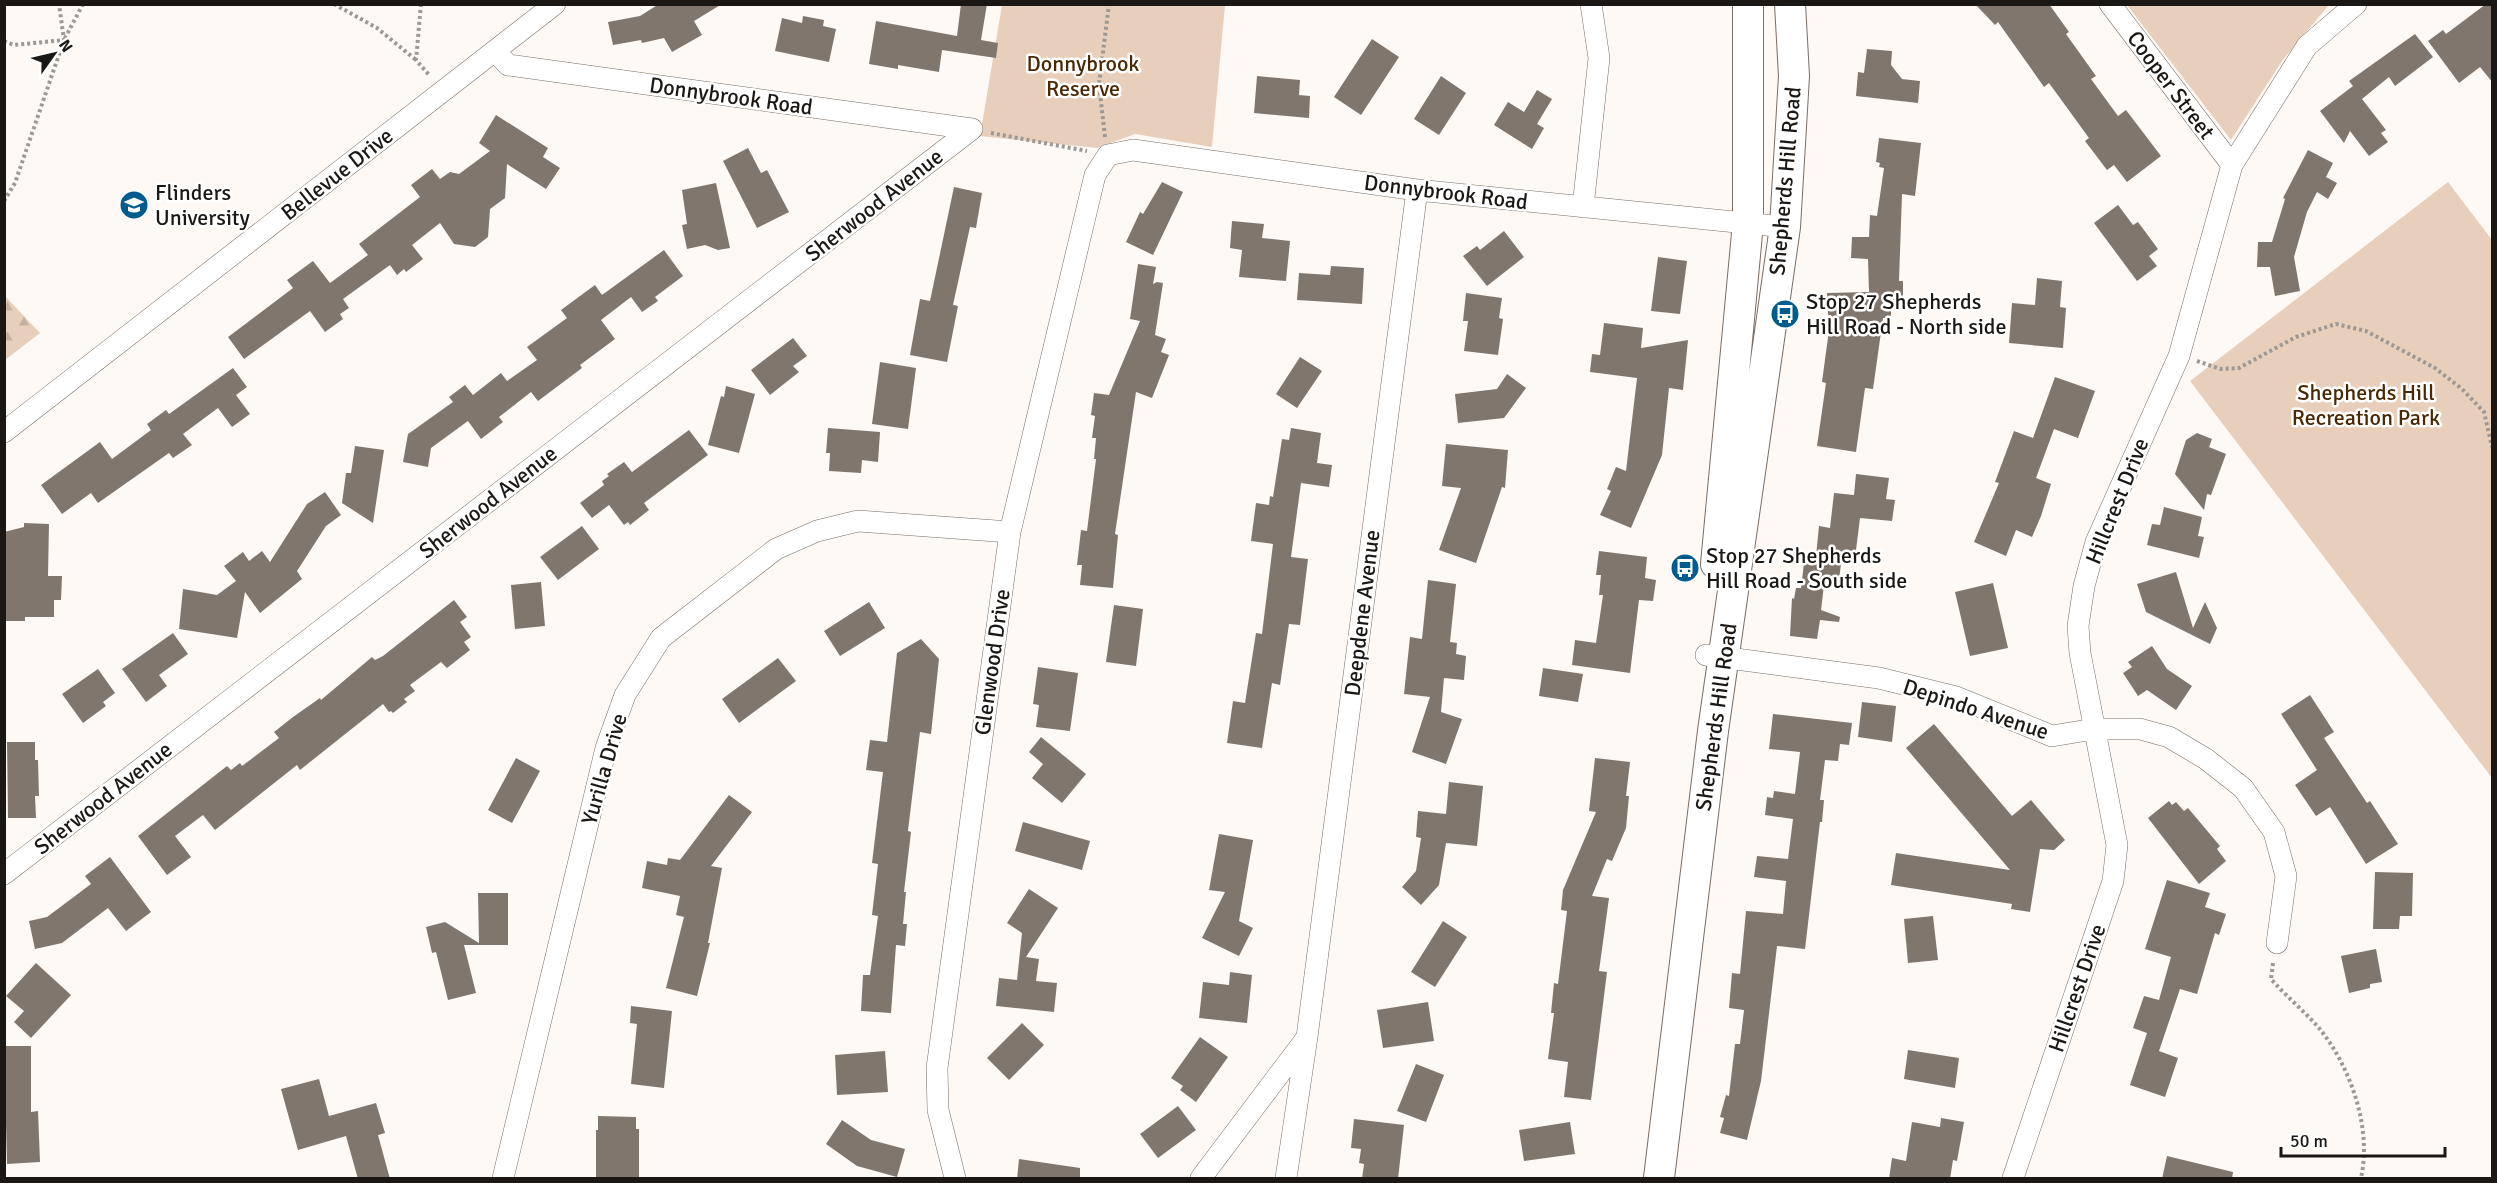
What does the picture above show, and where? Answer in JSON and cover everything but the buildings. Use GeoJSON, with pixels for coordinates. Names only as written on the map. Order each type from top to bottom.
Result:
{"type":"FeatureCollection","features":[{"type":"Feature","properties":{"kind":"main road","name":"Shepherds Hill Road"},"geometry":{"type":"LineString","coordinates":[[1659,1179],[1715,656],[1748,223],[1748,4]]}},
{"type":"Feature","properties":{"kind":"main road","name":"Shepherds Hill Road"},"geometry":{"type":"LineString","coordinates":[[1639,1179],[1693,736],[1715,656],[1785,227],[1794,76],[1790,4]]}},
{"type":"Feature","properties":{"kind":"street","name":"Bellevue Drive"},"geometry":{"type":"LineString","coordinates":[[4,432],[555,4]]}},
{"type":"Feature","properties":{"kind":"street"},"geometry":{"type":"LineString","coordinates":[[1583,207],[1599,58],[1591,4]]}},
{"type":"Feature","properties":{"kind":"street","name":"Cooper Street"},"geometry":{"type":"LineString","coordinates":[[2110,4],[2232,165]]}},
{"type":"Feature","properties":{"kind":"street","name":"Hillcrest Drive"},"geometry":{"type":"LineString","coordinates":[[2013,1179],[2113,881],[2117,845],[2080,653],[2078,626],[2084,586],[2096,543],[2179,356],[2232,165],[2307,46],[2336,11],[2356,4]]}},
{"type":"Feature","properties":{"kind":"street","name":"Donnybrook Road"},"geometry":{"type":"LineString","coordinates":[[495,51],[508,65],[972,129]]}},
{"type":"Feature","properties":{"kind":"street","name":"Sherwood Avenue"},"geometry":{"type":"LineString","coordinates":[[4,874],[972,129]]}},
{"type":"Feature","properties":{"kind":"street","name":"Donnybrook Road"},"geometry":{"type":"LineString","coordinates":[[1108,155],[1133,150],[1417,190],[1785,227]]}},
{"type":"Feature","properties":{"kind":"street","name":"Glenwood Drive"},"geometry":{"type":"LineString","coordinates":[[955,1179],[938,1110],[937,1068],[1010,532],[1095,176],[1108,155]]}},
{"type":"Feature","properties":{"kind":"street","name":"Deepdene Avenue"},"geometry":{"type":"LineString","coordinates":[[1286,1179],[1307,1037],[1417,190]]}},
{"type":"Feature","properties":{"kind":"street","name":"Yurilla Drive"},"geometry":{"type":"LineString","coordinates":[[503,1179],[606,748],[625,695],[661,638],[776,549],[817,531],[858,521],[1010,532]]}},
{"type":"Feature","properties":{"kind":"street","name":"Depindo Avenue"},"geometry":{"type":"LineString","coordinates":[[1715,656],[1880,678],[1956,698],[2052,736],[2094,729],[2140,729],[2169,737],[2206,759],[2243,788],[2274,832],[2286,876],[2277,943]]}},
{"type":"Feature","properties":{"kind":"street","name":"Deepdene Avenue"},"geometry":{"type":"LineString","coordinates":[[1201,1179],[1307,1037]]}},
{"type":"Feature","properties":{"kind":"path"},"geometry":{"type":"LineString","coordinates":[[59,4],[64,40]]}},
{"type":"Feature","properties":{"kind":"path"},"geometry":{"type":"LineString","coordinates":[[4,201],[15,183],[64,40],[83,4]]}},
{"type":"Feature","properties":{"kind":"path"},"geometry":{"type":"LineString","coordinates":[[334,4],[377,28],[416,60],[443,92]]}},
{"type":"Feature","properties":{"kind":"path"},"geometry":{"type":"LineString","coordinates":[[416,60],[422,4]]}},
{"type":"Feature","properties":{"kind":"path"},"geometry":{"type":"LineString","coordinates":[[972,129],[1108,155],[1099,84],[1109,4]]}},
{"type":"Feature","properties":{"kind":"path"},"geometry":{"type":"LineString","coordinates":[[4,41],[14,45],[64,40]]}},
{"type":"Feature","properties":{"kind":"path"},"geometry":{"type":"LineString","coordinates":[[2179,356],[2220,369],[2239,368],[2296,337],[2336,324],[2366,331],[2435,368],[2462,389],[2484,412],[2493,447]]}},
{"type":"Feature","properties":{"kind":"path"},"geometry":{"type":"LineString","coordinates":[[2277,943],[2271,979],[2318,1027],[2336,1052],[2353,1095],[2364,1133],[2361,1179]]}},
{"type":"Feature","properties":{"kind":"green space","name":"Donnybrook Reserve"},"geometry":{"type":"Polygon","coordinates":[[[1002,5],[1225,5],[1212,147],[1135,134],[1097,148],[980,136],[1002,5]]]}},
{"type":"Feature","properties":{"kind":"green space"},"geometry":{"type":"Polygon","coordinates":[[[2127,5],[2329,5],[2282,61],[2231,140],[2127,5]]]}},
{"type":"Feature","properties":{"kind":"green space","name":"Shepherds Hill Recreation Park"},"geometry":{"type":"Polygon","coordinates":[[[2448,182],[2492,240],[2492,778],[2190,381],[2448,182]]]}},
{"type":"Feature","properties":{"kind":"green space"},"geometry":{"type":"Polygon","coordinates":[[[5,296],[40,333],[5,360],[5,296]]]}},
{"type":"Feature","properties":{"kind":"place","name":"Flinders University"},"geometry":{"type":"Point","coordinates":[134,205]}},
{"type":"Feature","properties":{"kind":"place","name":"Stop 27 Shepherds Hill Road - North side"},"geometry":{"type":"Point","coordinates":[1785,314]}},
{"type":"Feature","properties":{"kind":"place","name":"Stop 27 Shepherds Hill Road - South side"},"geometry":{"type":"Point","coordinates":[1685,568]}}]}
